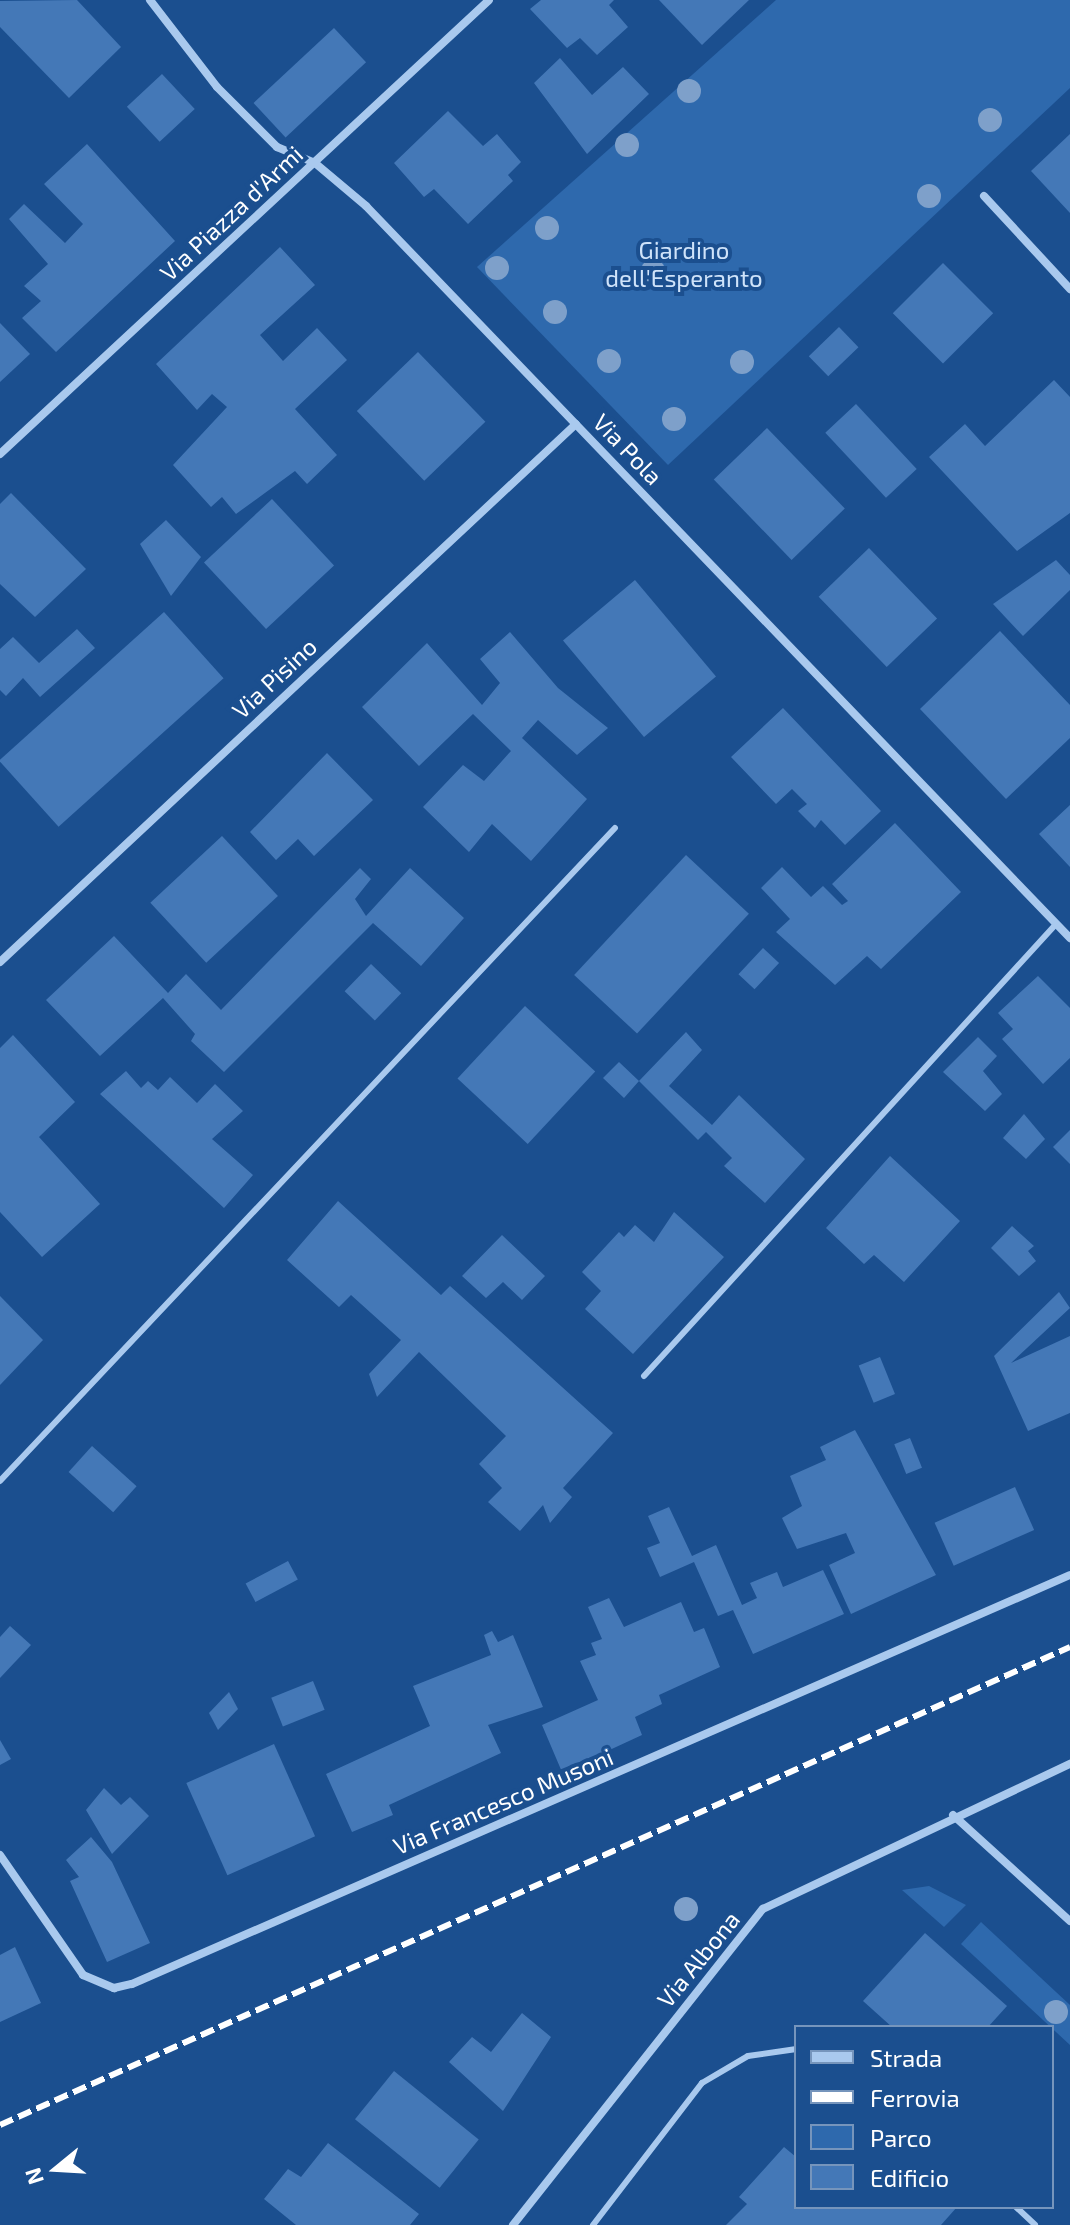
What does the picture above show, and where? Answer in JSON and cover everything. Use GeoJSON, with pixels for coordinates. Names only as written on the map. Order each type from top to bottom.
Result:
{"type":"FeatureCollection","features":[{"type":"Feature","properties":{"kind":"street","name":"Via Pola"},"geometry":{"type":"LineString","coordinates":[[150,0],[237,107],[277,147],[315,163],[576,424],[1070,938]]}},
{"type":"Feature","properties":{"kind":"street","name":"Via Piazza d'Armi"},"geometry":{"type":"LineString","coordinates":[[0,454],[489,0]]}},
{"type":"Feature","properties":{"kind":"street"},"geometry":{"type":"LineString","coordinates":[[984,196],[1070,289]]}},
{"type":"Feature","properties":{"kind":"street","name":"Via Pisino"},"geometry":{"type":"LineString","coordinates":[[0,962],[576,424]]}},
{"type":"Feature","properties":{"kind":"street","name":"Via Francesco Musoni"},"geometry":{"type":"LineString","coordinates":[[0,1855],[83,1975],[114,1988],[132,1984],[1070,1575]]}},
{"type":"Feature","properties":{"kind":"street","name":"Via Albona"},"geometry":{"type":"LineString","coordinates":[[513,2225],[763,1909],[953,1815],[1070,1764]]}},
{"type":"Feature","properties":{"kind":"street"},"geometry":{"type":"LineString","coordinates":[[953,1815],[1070,1921]]}},
{"type":"Feature","properties":{"kind":"lane"},"geometry":{"type":"LineString","coordinates":[[0,1481],[615,828]]}},
{"type":"Feature","properties":{"kind":"lane"},"geometry":{"type":"LineString","coordinates":[[644,1376],[1056,924]]}},
{"type":"Feature","properties":{"kind":"lane"},"geometry":{"type":"LineString","coordinates":[[593,2225],[702,2083],[748,2056],[794,2049]]}},
{"type":"Feature","properties":{"kind":"lane"},"geometry":{"type":"LineString","coordinates":[[1018,2209],[1035,2225]]}},
{"type":"Feature","properties":{"kind":"green space","name":"Giardino dell'Esperanto"},"geometry":{"type":"Polygon","coordinates":[[[776,0],[1070,0],[1070,88],[668,465],[477,267],[776,0]]]}},
{"type":"Feature","properties":{"kind":"green space"},"geometry":{"type":"Polygon","coordinates":[[[929,1886],[966,1905],[944,1927],[902,1890],[929,1886]]]}},
{"type":"Feature","properties":{"kind":"green space"},"geometry":{"type":"Polygon","coordinates":[[[981,1922],[1070,2005],[1070,2045],[1054,2030],[1054,2025],[1048,2025],[961,1944],[981,1922]]]}},
{"type":"Feature","properties":{"kind":"building"},"geometry":{"type":"Polygon","coordinates":[[[77,0],[121,47],[69,98],[0,27],[0,1],[77,0]]]}},
{"type":"Feature","properties":{"kind":"building"},"geometry":{"type":"Polygon","coordinates":[[[541,0],[614,0],[609,5],[628,27],[597,55],[580,38],[567,48],[530,9],[541,0]]]}},
{"type":"Feature","properties":{"kind":"building"},"geometry":{"type":"Polygon","coordinates":[[[659,0],[749,0],[702,45],[659,0]]]}},
{"type":"Feature","properties":{"kind":"building"},"geometry":{"type":"Polygon","coordinates":[[[334,28],[366,62],[286,137],[254,103],[334,28]]]}},
{"type":"Feature","properties":{"kind":"building"},"geometry":{"type":"Polygon","coordinates":[[[560,58],[592,95],[623,67],[649,94],[587,154],[534,83],[560,58]]]}},
{"type":"Feature","properties":{"kind":"building"},"geometry":{"type":"Polygon","coordinates":[[[162,74],[195,109],[160,142],[127,107],[162,74]]]}},
{"type":"Feature","properties":{"kind":"building"},"geometry":{"type":"Polygon","coordinates":[[[448,111],[483,146],[497,134],[521,162],[508,175],[513,181],[468,224],[434,189],[424,197],[394,163],[448,111]]]}},
{"type":"Feature","properties":{"kind":"building"},"geometry":{"type":"Polygon","coordinates":[[[1070,134],[1070,213],[1031,171],[1070,134]]]}},
{"type":"Feature","properties":{"kind":"building"},"geometry":{"type":"Polygon","coordinates":[[[87,144],[175,241],[56,352],[22,318],[41,301],[24,286],[48,264],[9,219],[24,204],[65,243],[83,224],[44,184],[87,144]]]}},
{"type":"Feature","properties":{"kind":"building"},"geometry":{"type":"Polygon","coordinates":[[[280,247],[315,285],[260,335],[283,361],[317,328],[347,360],[295,409],[337,455],[307,484],[295,471],[236,514],[222,497],[211,507],[173,465],[227,407],[212,394],[197,410],[156,364],[280,247]]]}},
{"type":"Feature","properties":{"kind":"building"},"geometry":{"type":"Polygon","coordinates":[[[943,263],[993,313],[943,363],[893,313],[943,263]]]}},
{"type":"Feature","properties":{"kind":"building"},"geometry":{"type":"Polygon","coordinates":[[[0,323],[30,354],[0,382],[0,323]]]}},
{"type":"Feature","properties":{"kind":"building"},"geometry":{"type":"Polygon","coordinates":[[[839,327],[858,347],[828,376],[809,356],[839,327]]]}},
{"type":"Feature","properties":{"kind":"building"},"geometry":{"type":"Polygon","coordinates":[[[418,352],[485,422],[424,481],[357,411],[418,352]]]}},
{"type":"Feature","properties":{"kind":"building"},"geometry":{"type":"Polygon","coordinates":[[[1054,380],[1070,397],[1070,513],[1017,551],[929,457],[965,424],[985,446],[1054,380]]]}},
{"type":"Feature","properties":{"kind":"building"},"geometry":{"type":"Polygon","coordinates":[[[856,404],[917,469],[886,498],[825,433],[856,404]]]}},
{"type":"Feature","properties":{"kind":"building"},"geometry":{"type":"Polygon","coordinates":[[[767,428],[845,509],[792,560],[714,479],[767,428]]]}},
{"type":"Feature","properties":{"kind":"building"},"geometry":{"type":"Polygon","coordinates":[[[11,493],[86,569],[35,617],[0,584],[0,504],[11,493]]]}},
{"type":"Feature","properties":{"kind":"building"},"geometry":{"type":"Polygon","coordinates":[[[272,499],[334,566],[266,629],[204,562],[272,499]]]}},
{"type":"Feature","properties":{"kind":"building"},"geometry":{"type":"Polygon","coordinates":[[[166,520],[201,557],[171,596],[140,544],[166,520]]]}},
{"type":"Feature","properties":{"kind":"building"},"geometry":{"type":"Polygon","coordinates":[[[869,548],[937,618],[887,667],[819,597],[869,548]]]}},
{"type":"Feature","properties":{"kind":"building"},"geometry":{"type":"Polygon","coordinates":[[[1056,560],[1070,575],[1070,590],[1023,636],[993,604],[1056,560]]]}},
{"type":"Feature","properties":{"kind":"building"},"geometry":{"type":"Polygon","coordinates":[[[635,580],[716,677],[644,737],[563,640],[635,580]]]}},
{"type":"Feature","properties":{"kind":"building"},"geometry":{"type":"Polygon","coordinates":[[[164,612],[224,678],[59,827],[0,760],[164,612]]]}},
{"type":"Feature","properties":{"kind":"building"},"geometry":{"type":"Polygon","coordinates":[[[77,629],[95,648],[40,697],[23,678],[6,696],[0,690],[0,649],[13,637],[39,663],[77,629]]]}},
{"type":"Feature","properties":{"kind":"building"},"geometry":{"type":"Polygon","coordinates":[[[1000,631],[1070,705],[1070,738],[1006,799],[920,709],[1000,631]]]}},
{"type":"Feature","properties":{"kind":"building"},"geometry":{"type":"Polygon","coordinates":[[[510,632],[558,688],[608,728],[577,755],[538,720],[522,738],[587,799],[531,861],[492,824],[469,852],[423,807],[463,765],[484,781],[511,751],[473,714],[419,766],[362,707],[427,643],[482,705],[500,683],[480,659],[510,632]]]}},
{"type":"Feature","properties":{"kind":"building"},"geometry":{"type":"Polygon","coordinates":[[[783,708],[881,811],[845,845],[821,820],[815,828],[798,811],[807,804],[792,789],[776,804],[731,757],[783,708]]]}},
{"type":"Feature","properties":{"kind":"building"},"geometry":{"type":"Polygon","coordinates":[[[327,753],[373,800],[314,856],[298,839],[276,860],[250,832],[327,753]]]}},
{"type":"Feature","properties":{"kind":"building"},"geometry":{"type":"Polygon","coordinates":[[[1070,805],[1070,867],[1039,834],[1070,805]]]}},
{"type":"Feature","properties":{"kind":"building"},"geometry":{"type":"Polygon","coordinates":[[[895,823],[961,892],[881,969],[867,956],[835,985],[776,932],[790,919],[761,888],[782,867],[811,897],[823,886],[842,905],[848,901],[832,884],[895,823]]]}},
{"type":"Feature","properties":{"kind":"building"},"geometry":{"type":"Polygon","coordinates":[[[222,836],[278,896],[206,963],[150,903],[222,836]]]}},
{"type":"Feature","properties":{"kind":"building"},"geometry":{"type":"Polygon","coordinates":[[[686,855],[749,914],[637,1034],[574,975],[686,855]]]}},
{"type":"Feature","properties":{"kind":"building"},"geometry":{"type":"Polygon","coordinates":[[[360,868],[371,879],[355,899],[366,916],[410,868],[464,918],[421,966],[373,923],[224,1072],[191,1041],[195,1034],[163,998],[100,1056],[46,1000],[114,936],[168,993],[186,974],[221,1010],[360,868]]]}},
{"type":"Feature","properties":{"kind":"building"},"geometry":{"type":"Polygon","coordinates":[[[763,948],[779,963],[755,989],[738,974],[763,948]]]}},
{"type":"Feature","properties":{"kind":"building"},"geometry":{"type":"Polygon","coordinates":[[[371,964],[401,993],[375,1021],[345,991],[371,964]]]}},
{"type":"Feature","properties":{"kind":"building"},"geometry":{"type":"Polygon","coordinates":[[[1038,976],[1070,1008],[1070,1058],[1043,1084],[1002,1039],[1013,1029],[998,1013],[1038,976]]]}},
{"type":"Feature","properties":{"kind":"building"},"geometry":{"type":"Polygon","coordinates":[[[525,1006],[595,1071],[528,1144],[457,1078],[525,1006]]]}},
{"type":"Feature","properties":{"kind":"building"},"geometry":{"type":"Polygon","coordinates":[[[686,1032],[702,1050],[669,1086],[712,1125],[739,1095],[805,1159],[765,1203],[724,1166],[732,1158],[706,1132],[698,1140],[639,1081],[686,1032]]]}},
{"type":"Feature","properties":{"kind":"building"},"geometry":{"type":"Polygon","coordinates":[[[13,1035],[75,1102],[39,1137],[100,1204],[42,1257],[0,1212],[0,1048],[13,1035]]]}},
{"type":"Feature","properties":{"kind":"building"},"geometry":{"type":"Polygon","coordinates":[[[978,1037],[997,1056],[983,1071],[1002,1094],[985,1111],[943,1072],[978,1037]]]}},
{"type":"Feature","properties":{"kind":"building"},"geometry":{"type":"Polygon","coordinates":[[[619,1062],[639,1081],[624,1098],[603,1078],[619,1062]]]}},
{"type":"Feature","properties":{"kind":"building"},"geometry":{"type":"Polygon","coordinates":[[[126,1071],[141,1088],[148,1081],[158,1090],[170,1077],[197,1103],[215,1084],[243,1111],[212,1139],[253,1175],[224,1208],[100,1094],[126,1071]]]}},
{"type":"Feature","properties":{"kind":"building"},"geometry":{"type":"Polygon","coordinates":[[[1024,1114],[1045,1139],[1026,1159],[1003,1138],[1024,1114]]]}},
{"type":"Feature","properties":{"kind":"building"},"geometry":{"type":"Polygon","coordinates":[[[1070,1130],[1070,1164],[1053,1147],[1070,1130]]]}},
{"type":"Feature","properties":{"kind":"building"},"geometry":{"type":"Polygon","coordinates":[[[890,1156],[960,1221],[904,1282],[874,1255],[864,1264],[826,1228],[890,1156]]]}},
{"type":"Feature","properties":{"kind":"building"},"geometry":{"type":"Polygon","coordinates":[[[338,1201],[441,1295],[450,1286],[613,1433],[563,1488],[572,1497],[550,1523],[543,1505],[520,1531],[488,1502],[502,1488],[479,1464],[506,1436],[419,1352],[377,1397],[369,1374],[401,1340],[351,1295],[339,1307],[287,1260],[338,1201]]]}},
{"type":"Feature","properties":{"kind":"building"},"geometry":{"type":"Polygon","coordinates":[[[674,1212],[724,1257],[633,1354],[585,1309],[601,1291],[582,1272],[619,1232],[624,1237],[635,1225],[654,1242],[674,1212]]]}},
{"type":"Feature","properties":{"kind":"building"},"geometry":{"type":"Polygon","coordinates":[[[1012,1226],[1034,1246],[1028,1251],[1036,1261],[1019,1276],[991,1248],[1012,1226]]]}},
{"type":"Feature","properties":{"kind":"building"},"geometry":{"type":"Polygon","coordinates":[[[502,1235],[545,1276],[522,1300],[503,1282],[486,1298],[462,1276],[502,1235]]]}},
{"type":"Feature","properties":{"kind":"building"},"geometry":{"type":"Polygon","coordinates":[[[1059,1292],[1070,1308],[1011,1363],[1070,1336],[1070,1413],[1028,1431],[994,1356],[1059,1292]]]}},
{"type":"Feature","properties":{"kind":"building"},"geometry":{"type":"Polygon","coordinates":[[[0,1296],[43,1340],[0,1385],[0,1296]]]}},
{"type":"Feature","properties":{"kind":"building"},"geometry":{"type":"Polygon","coordinates":[[[880,1357],[895,1394],[874,1403],[859,1366],[880,1357]]]}},
{"type":"Feature","properties":{"kind":"building"},"geometry":{"type":"Polygon","coordinates":[[[855,1430],[936,1575],[851,1614],[829,1565],[855,1553],[846,1533],[797,1549],[782,1518],[802,1506],[790,1476],[826,1460],[820,1447],[855,1430]]]}},
{"type":"Feature","properties":{"kind":"building"},"geometry":{"type":"Polygon","coordinates":[[[910,1438],[922,1468],[906,1474],[894,1444],[910,1438]]]}},
{"type":"Feature","properties":{"kind":"building"},"geometry":{"type":"Polygon","coordinates":[[[92,1446],[137,1486],[113,1512],[69,1472],[92,1446]]]}},
{"type":"Feature","properties":{"kind":"building"},"geometry":{"type":"Polygon","coordinates":[[[1015,1487],[1034,1530],[954,1566],[935,1523],[1015,1487]]]}},
{"type":"Feature","properties":{"kind":"building"},"geometry":{"type":"Polygon","coordinates":[[[669,1507],[692,1556],[716,1545],[742,1605],[757,1598],[750,1583],[777,1572],[783,1587],[823,1570],[844,1614],[753,1654],[733,1610],[718,1616],[694,1562],[660,1577],[647,1548],[660,1543],[648,1516],[669,1507]]]}},
{"type":"Feature","properties":{"kind":"building"},"geometry":{"type":"Polygon","coordinates":[[[288,1561],[298,1580],[255,1602],[246,1584],[288,1561]]]}},
{"type":"Feature","properties":{"kind":"building"},"geometry":{"type":"Polygon","coordinates":[[[609,1598],[624,1627],[681,1602],[694,1632],[704,1628],[720,1667],[659,1695],[662,1704],[635,1717],[642,1735],[562,1772],[542,1725],[598,1700],[580,1661],[596,1655],[591,1643],[602,1639],[588,1607],[609,1598]]]}},
{"type":"Feature","properties":{"kind":"building"},"geometry":{"type":"Polygon","coordinates":[[[10,1626],[31,1645],[0,1678],[0,1637],[10,1626]]]}},
{"type":"Feature","properties":{"kind":"building"},"geometry":{"type":"Polygon","coordinates":[[[492,1631],[498,1642],[513,1635],[543,1707],[488,1725],[501,1753],[389,1805],[393,1815],[352,1832],[326,1774],[430,1726],[413,1686],[491,1655],[484,1635],[492,1631]]]}},
{"type":"Feature","properties":{"kind":"building"},"geometry":{"type":"Polygon","coordinates":[[[313,1681],[325,1710],[283,1727],[271,1698],[313,1681]]]}},
{"type":"Feature","properties":{"kind":"building"},"geometry":{"type":"Polygon","coordinates":[[[229,1692],[238,1709],[218,1730],[209,1713],[229,1692]]]}},
{"type":"Feature","properties":{"kind":"building"},"geometry":{"type":"Polygon","coordinates":[[[0,1740],[11,1759],[0,1765],[0,1740]]]}},
{"type":"Feature","properties":{"kind":"building"},"geometry":{"type":"Polygon","coordinates":[[[274,1744],[315,1836],[227,1875],[186,1783],[274,1744]]]}},
{"type":"Feature","properties":{"kind":"building"},"geometry":{"type":"Polygon","coordinates":[[[104,1788],[121,1805],[130,1797],[149,1816],[112,1854],[86,1810],[104,1788]]]}},
{"type":"Feature","properties":{"kind":"building"},"geometry":{"type":"Polygon","coordinates":[[[91,1837],[112,1862],[150,1943],[107,1962],[70,1881],[79,1877],[66,1860],[91,1837]]]}},
{"type":"Feature","properties":{"kind":"building"},"geometry":{"type":"Polygon","coordinates":[[[925,1933],[1007,2006],[990,2025],[890,2025],[863,2001],[925,1933]]]}},
{"type":"Feature","properties":{"kind":"building"},"geometry":{"type":"Polygon","coordinates":[[[15,1947],[41,2003],[0,2022],[0,1955],[15,1947]]]}},
{"type":"Feature","properties":{"kind":"building"},"geometry":{"type":"Polygon","coordinates":[[[522,2013],[551,2037],[503,2111],[449,2062],[472,2037],[491,2052],[522,2013]]]}},
{"type":"Feature","properties":{"kind":"building"},"geometry":{"type":"Polygon","coordinates":[[[394,2071],[479,2140],[440,2188],[355,2119],[394,2071]]]}},
{"type":"Feature","properties":{"kind":"building"},"geometry":{"type":"Polygon","coordinates":[[[328,2143],[419,2214],[410,2225],[296,2225],[264,2199],[288,2169],[301,2177],[328,2143]]]}},
{"type":"Feature","properties":{"kind":"building"},"geometry":{"type":"Polygon","coordinates":[[[784,2147],[794,2155],[794,2209],[955,2209],[941,2225],[726,2225],[747,2204],[739,2197],[784,2147]]]}},
{"type":"Feature","properties":{"kind":"railway"},"geometry":{"type":"LineString","coordinates":[[0,2125],[1070,1647]]}}]}
